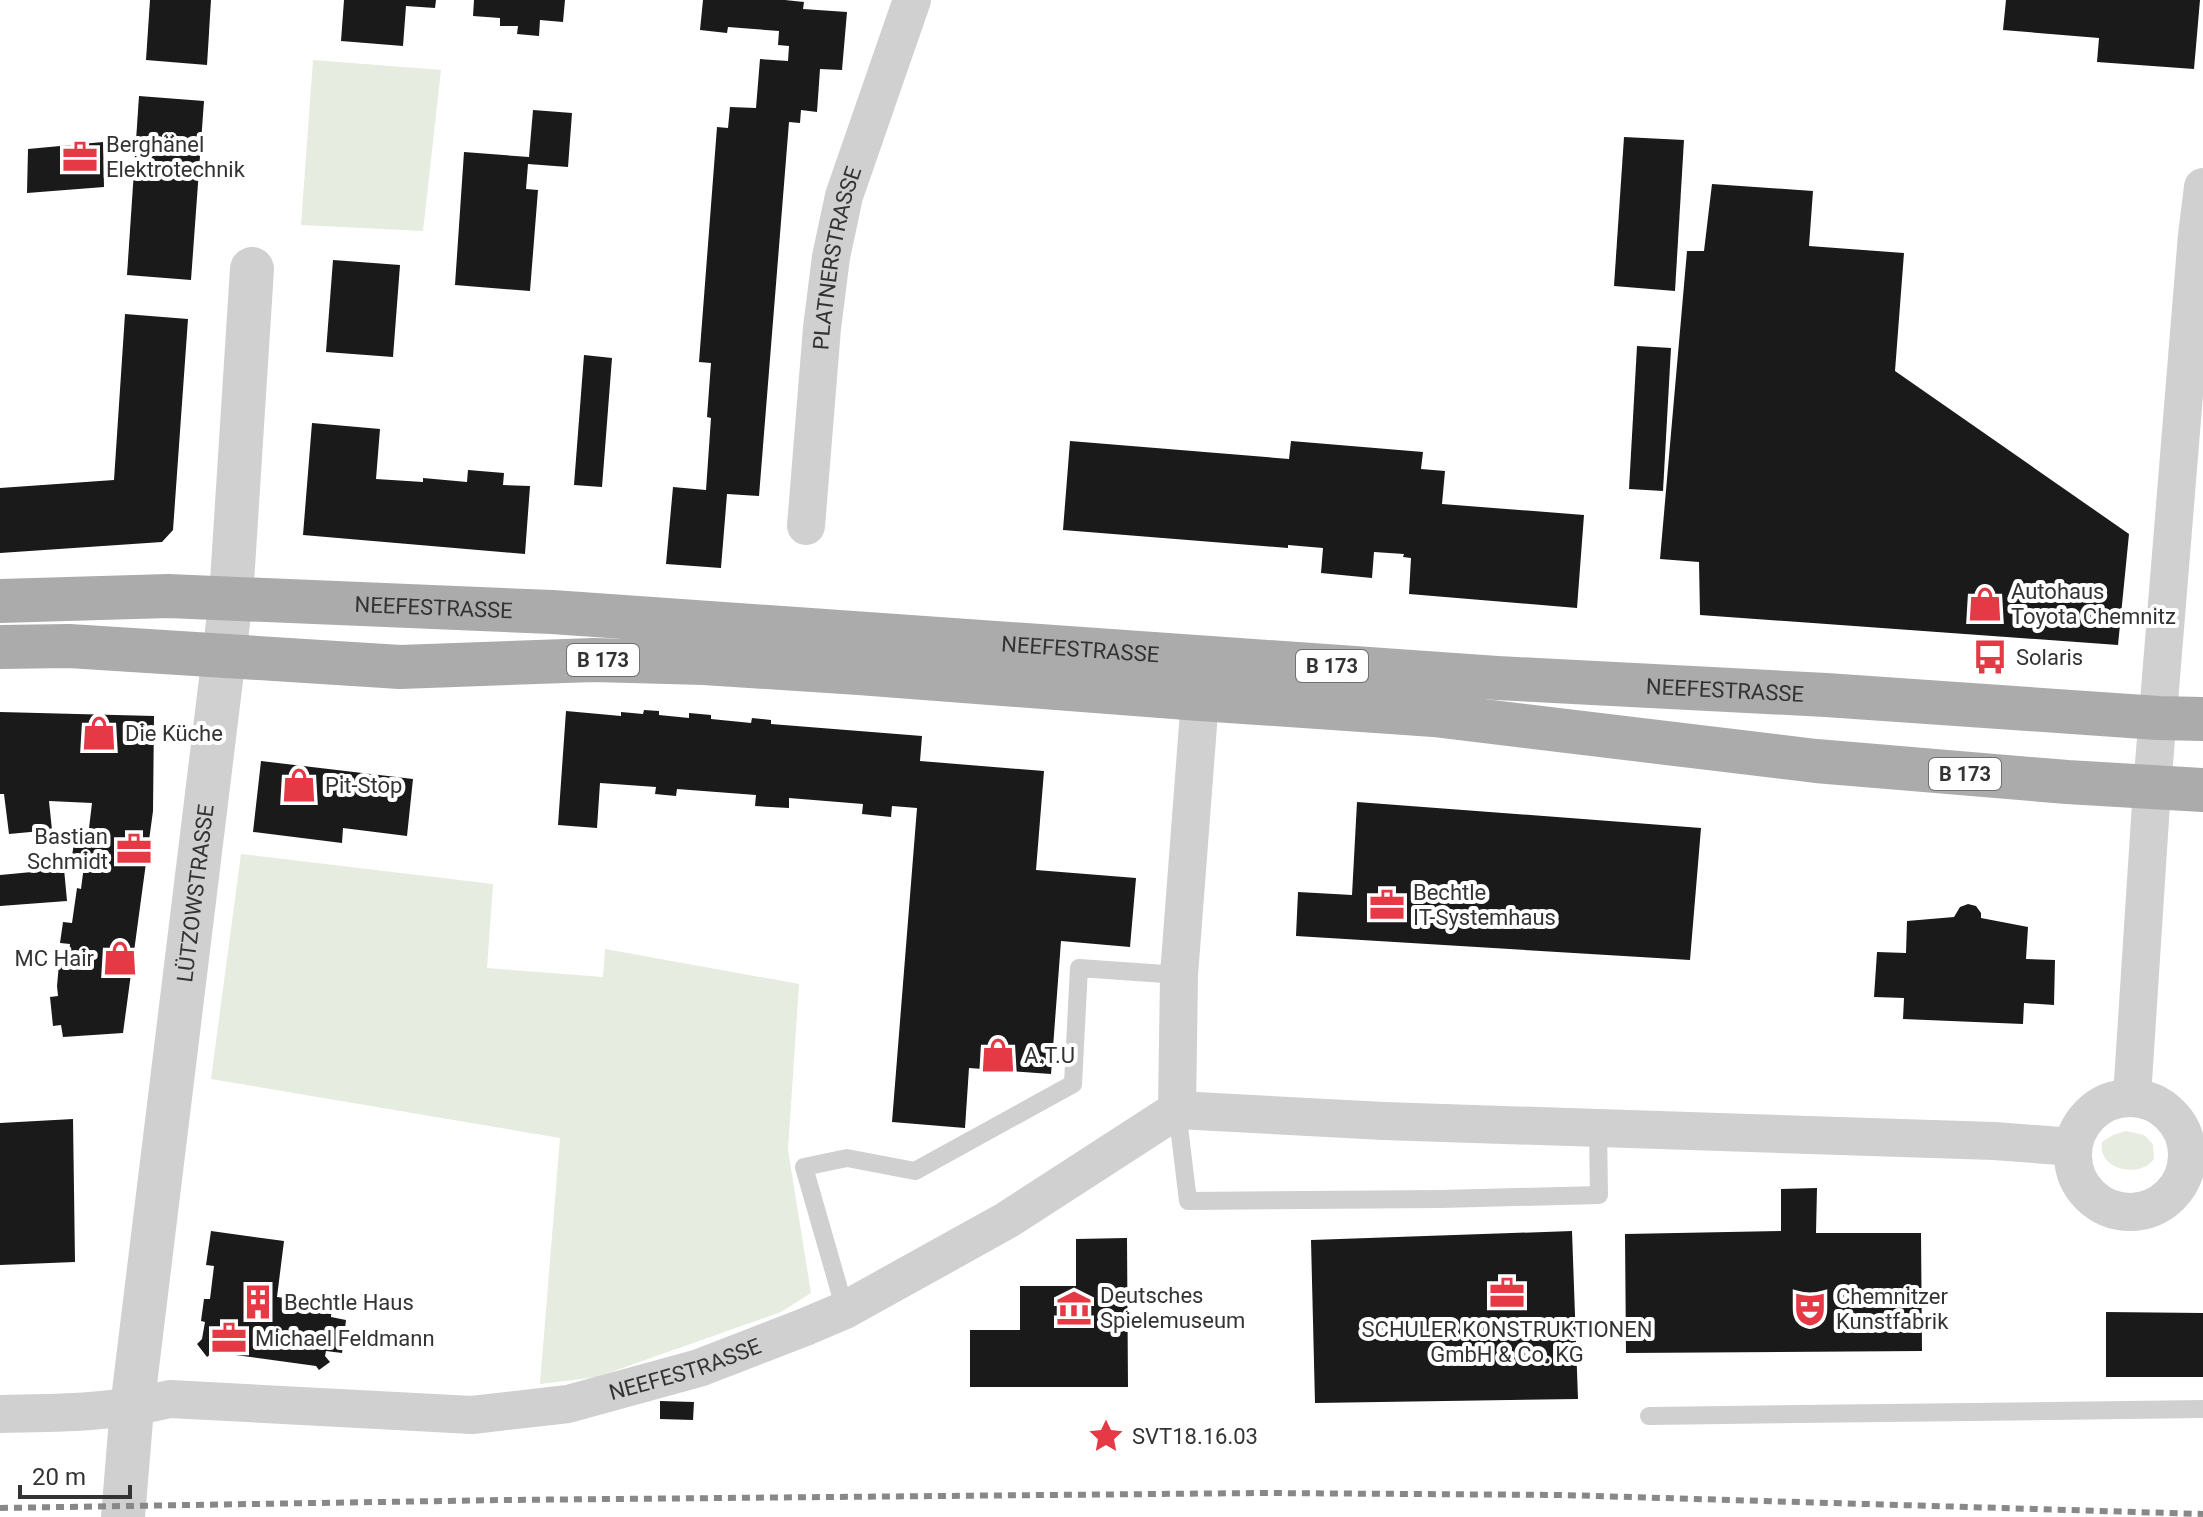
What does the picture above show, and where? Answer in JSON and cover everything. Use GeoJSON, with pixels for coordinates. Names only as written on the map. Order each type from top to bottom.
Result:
{"type":"FeatureCollection","features":[{"type":"Feature","properties":{"kind":"main road","name":"NEEFESTRASSE"},"geometry":{"type":"LineString","coordinates":[[0,601],[168,596],[552,612],[1539,681],[1826,695],[2203,719]]}},
{"type":"Feature","properties":{"kind":"main road","name":"NEEFESTRASSE"},"geometry":{"type":"LineString","coordinates":[[0,647],[69,646],[400,667],[594,660],[859,673],[1434,715],[1816,761],[2203,790]]}},
{"type":"Feature","properties":{"kind":"street","name":"PLATNERSTRASSE"},"geometry":{"type":"LineString","coordinates":[[806,526],[831,257],[844,196],[912,0]]}},
{"type":"Feature","properties":{"kind":"street"},"geometry":{"type":"LineString","coordinates":[[2132,1097],[2152,788],[2203,187]]}},
{"type":"Feature","properties":{"kind":"street","name":"LÜTZOWSTRASSE"},"geometry":{"type":"LineString","coordinates":[[123,1517],[132,1408],[231,598],[252,269]]}},
{"type":"Feature","properties":{"kind":"street"},"geometry":{"type":"LineString","coordinates":[[1200,699],[1179,975],[1177,1110],[1598,1129],[1994,1141],[2073,1147]]}},
{"type":"Feature","properties":{"kind":"street"},"geometry":{"type":"LineString","coordinates":[[2132,1097],[2149,1100],[2164,1108],[2176,1121],[2195,1154],[2170,1196],[2150,1209],[2126,1213],[2103,1206],[2085,1192],[2074,1170],[2073,1147],[2079,1127],[2093,1111],[2111,1100],[2132,1097]]}},
{"type":"Feature","properties":{"kind":"street","name":"NEEFESTRASSE"},"geometry":{"type":"LineString","coordinates":[[0,1414],[87,1413],[132,1408],[170,1399],[472,1415],[568,1404],[699,1368],[845,1310],[1007,1220],[1177,1110]]}},
{"type":"Feature","properties":{"kind":"lane"},"geometry":{"type":"LineString","coordinates":[[845,1310],[804,1167],[847,1158],[915,1171],[1073,1084],[1079,968],[1179,975]]}},
{"type":"Feature","properties":{"kind":"lane"},"geometry":{"type":"LineString","coordinates":[[1177,1110],[1188,1201],[1599,1195],[1598,1129]]}},
{"type":"Feature","properties":{"kind":"lane"},"geometry":{"type":"LineString","coordinates":[[1649,1416],[2203,1409]]}},
{"type":"Feature","properties":{"kind":"shaded area"},"geometry":{"type":"Polygon","coordinates":[[[313,60],[441,70],[423,231],[301,225],[313,60]]]}},
{"type":"Feature","properties":{"kind":"shaded area"},"geometry":{"type":"Polygon","coordinates":[[[241,854],[493,884],[487,968],[603,977],[605,949],[799,984],[788,1150],[811,1293],[781,1312],[597,1377],[540,1384],[560,1138],[211,1079],[241,854]]]}},
{"type":"Feature","properties":{"kind":"shaded area"},"geometry":{"type":"Polygon","coordinates":[[[2126,1131],[2144,1135],[2153,1144],[2154,1159],[2148,1165],[2130,1170],[2113,1165],[2106,1159],[2102,1142],[2126,1131]]]}},
{"type":"Feature","properties":{"kind":"building"},"geometry":{"type":"Polygon","coordinates":[[[150,0],[211,0],[207,65],[146,60],[150,0]]]}},
{"type":"Feature","properties":{"kind":"building"},"geometry":{"type":"Polygon","coordinates":[[[344,0],[436,0],[435,8],[406,6],[403,46],[341,41],[344,0]]]}},
{"type":"Feature","properties":{"kind":"building"},"geometry":{"type":"Polygon","coordinates":[[[474,0],[565,0],[563,22],[540,20],[539,36],[517,34],[518,26],[500,26],[500,18],[473,16],[474,0]]]}},
{"type":"Feature","properties":{"kind":"building"},"geometry":{"type":"Polygon","coordinates":[[[703,0],[785,0],[804,2],[803,9],[847,12],[842,70],[820,69],[817,112],[801,110],[800,123],[789,122],[759,496],[727,494],[721,568],[666,564],[673,487],[706,490],[711,363],[699,362],[717,127],[728,128],[730,107],[756,108],[760,59],[788,61],[789,46],[778,45],[779,31],[728,27],[727,33],[700,30],[703,0]]]}},
{"type":"Feature","properties":{"kind":"building"},"geometry":{"type":"Polygon","coordinates":[[[2006,0],[2200,0],[2194,69],[2097,62],[2099,38],[2003,30],[2006,0]]]}},
{"type":"Feature","properties":{"kind":"building"},"geometry":{"type":"Polygon","coordinates":[[[139,96],[204,101],[191,280],[127,275],[139,96]]]}},
{"type":"Feature","properties":{"kind":"building"},"geometry":{"type":"Polygon","coordinates":[[[533,110],[572,113],[568,167],[528,164],[526,189],[538,190],[530,291],[455,285],[464,152],[529,157],[533,110]]]}},
{"type":"Feature","properties":{"kind":"building"},"geometry":{"type":"Polygon","coordinates":[[[1624,137],[1684,140],[1675,291],[1614,286],[1624,137]]]}},
{"type":"Feature","properties":{"kind":"building"},"geometry":{"type":"Polygon","coordinates":[[[103,142],[104,187],[27,193],[28,149],[103,142]]]}},
{"type":"Feature","properties":{"kind":"building"},"geometry":{"type":"Polygon","coordinates":[[[1712,184],[1813,191],[1809,246],[1904,253],[1895,371],[2129,534],[2118,645],[1700,615],[1699,562],[1660,559],[1687,251],[1704,251],[1712,184]]]}},
{"type":"Feature","properties":{"kind":"building"},"geometry":{"type":"Polygon","coordinates":[[[333,260],[400,265],[393,357],[326,352],[333,260]]]}},
{"type":"Feature","properties":{"kind":"building"},"geometry":{"type":"Polygon","coordinates":[[[125,314],[188,319],[173,530],[162,542],[0,553],[0,488],[114,480],[125,314]]]}},
{"type":"Feature","properties":{"kind":"building"},"geometry":{"type":"Polygon","coordinates":[[[1637,346],[1671,348],[1663,491],[1629,489],[1637,346]]]}},
{"type":"Feature","properties":{"kind":"building"},"geometry":{"type":"Polygon","coordinates":[[[584,355],[612,358],[602,487],[574,485],[584,355]]]}},
{"type":"Feature","properties":{"kind":"building"},"geometry":{"type":"Polygon","coordinates":[[[312,423],[380,429],[376,479],[423,482],[423,478],[467,482],[468,470],[504,473],[503,485],[530,486],[525,554],[303,535],[312,423]]]}},
{"type":"Feature","properties":{"kind":"building"},"geometry":{"type":"Polygon","coordinates":[[[1070,441],[1289,459],[1291,441],[1423,452],[1421,469],[1445,471],[1442,504],[1584,515],[1577,608],[1409,594],[1411,558],[1403,557],[1404,554],[1374,552],[1372,578],[1321,573],[1323,548],[1288,545],[1288,548],[1063,530],[1070,441]]]}},
{"type":"Feature","properties":{"kind":"building"},"geometry":{"type":"Polygon","coordinates":[[[644,710],[689,718],[689,713],[711,715],[711,719],[751,723],[752,718],[771,720],[771,724],[922,736],[920,761],[1044,771],[1036,870],[1136,878],[1130,947],[1061,941],[1051,1074],[969,1068],[965,1128],[892,1122],[917,808],[892,806],[891,817],[862,814],[863,804],[789,798],[789,808],[755,806],[756,795],[677,789],[676,796],[655,794],[656,787],[600,783],[597,828],[558,825],[566,711],[621,716],[621,712],[643,714],[644,710]]]}},
{"type":"Feature","properties":{"kind":"building"},"geometry":{"type":"Polygon","coordinates":[[[0,712],[154,716],[153,811],[123,1033],[63,1037],[61,1025],[53,1026],[50,997],[58,996],[59,964],[67,965],[70,944],[60,943],[63,922],[72,923],[85,858],[72,856],[74,843],[87,845],[92,803],[49,801],[52,830],[9,834],[4,794],[0,794],[0,712]]]}},
{"type":"Feature","properties":{"kind":"building"},"geometry":{"type":"Polygon","coordinates":[[[261,761],[413,779],[407,836],[343,828],[342,843],[253,832],[261,761]]]}},
{"type":"Feature","properties":{"kind":"building"},"geometry":{"type":"Polygon","coordinates":[[[1357,802],[1701,828],[1690,960],[1296,936],[1298,892],[1352,895],[1357,802]]]}},
{"type":"Feature","properties":{"kind":"building"},"geometry":{"type":"Polygon","coordinates":[[[64,869],[67,901],[0,906],[0,875],[64,869]]]}},
{"type":"Feature","properties":{"kind":"building"},"geometry":{"type":"Polygon","coordinates":[[[1968,904],[1976,906],[1981,918],[2028,927],[2026,959],[2055,960],[2054,1005],[2024,1003],[2023,1024],[1903,1019],[1904,998],[1874,997],[1877,952],[1906,953],[1907,921],[1954,917],[1960,907],[1968,904]]]}},
{"type":"Feature","properties":{"kind":"building"},"geometry":{"type":"Polygon","coordinates":[[[73,1119],[75,1262],[0,1265],[0,1123],[73,1119]]]}},
{"type":"Feature","properties":{"kind":"building"},"geometry":{"type":"Polygon","coordinates":[[[1817,1188],[1816,1233],[1921,1233],[1922,1351],[1626,1353],[1625,1234],[1781,1231],[1781,1189],[1817,1188]]]}},
{"type":"Feature","properties":{"kind":"building","name":"Bechtle Haus"},"geometry":{"type":"Polygon","coordinates":[[[211,1231],[284,1241],[277,1297],[332,1304],[331,1317],[346,1320],[342,1353],[326,1351],[325,1356],[330,1362],[319,1370],[316,1366],[213,1352],[207,1357],[197,1344],[202,1339],[205,1322],[201,1321],[204,1299],[210,1299],[214,1266],[206,1265],[211,1231]]]}},
{"type":"Feature","properties":{"kind":"building"},"geometry":{"type":"Polygon","coordinates":[[[1572,1231],[1578,1399],[1315,1403],[1311,1240],[1572,1231]]]}},
{"type":"Feature","properties":{"kind":"building","name":"Deutsches Spielemuseum"},"geometry":{"type":"Polygon","coordinates":[[[1127,1238],[1128,1387],[970,1387],[970,1330],[1020,1330],[1020,1286],[1076,1286],[1076,1239],[1127,1238]]]}},
{"type":"Feature","properties":{"kind":"building"},"geometry":{"type":"Polygon","coordinates":[[[2106,1312],[2203,1313],[2203,1377],[2106,1377],[2106,1312]]]}},
{"type":"Feature","properties":{"kind":"building"},"geometry":{"type":"Polygon","coordinates":[[[660,1401],[694,1402],[693,1420],[660,1419],[660,1401]]]}},
{"type":"Feature","properties":{"kind":"railway"},"geometry":{"type":"LineString","coordinates":[[0,1508],[1264,1493],[1562,1495],[2203,1514]]}},
{"type":"Feature","properties":{"kind":"place","name":"Berghänel Elektrotechnik"},"geometry":{"type":"Point","coordinates":[80,157]}},
{"type":"Feature","properties":{"kind":"place","name":"Autohaus Toyota Chemnitz"},"geometry":{"type":"Point","coordinates":[1985,604]}},
{"type":"Feature","properties":{"kind":"place","name":"Solaris"},"geometry":{"type":"Point","coordinates":[1990,657]}},
{"type":"Feature","properties":{"kind":"place","name":"Die Küche"},"geometry":{"type":"Point","coordinates":[99,733]}},
{"type":"Feature","properties":{"kind":"place","name":"Pit-Stop"},"geometry":{"type":"Point","coordinates":[299,785]}},
{"type":"Feature","properties":{"kind":"place","name":"Bastian Schmidt"},"geometry":{"type":"Point","coordinates":[134,849]}},
{"type":"Feature","properties":{"kind":"place","name":"Bechtle IT-Systemhaus"},"geometry":{"type":"Point","coordinates":[1387,905]}},
{"type":"Feature","properties":{"kind":"place","name":"MC Hair"},"geometry":{"type":"Point","coordinates":[120,958]}},
{"type":"Feature","properties":{"kind":"place","name":"A.T.U"},"geometry":{"type":"Point","coordinates":[998,1055]}},
{"type":"Feature","properties":{"kind":"place","name":"SCHULER KONSTRUKTIONEN GmbH & Co. KG"},"geometry":{"type":"Point","coordinates":[1507,1293]}},
{"type":"Feature","properties":{"kind":"place","name":"Bechtle Haus"},"geometry":{"type":"Point","coordinates":[258,1302]}},
{"type":"Feature","properties":{"kind":"place","name":"Deutsches Spielemuseum"},"geometry":{"type":"Point","coordinates":[1074,1308]}},
{"type":"Feature","properties":{"kind":"place","name":"Chemnitzer Kunstfabrik"},"geometry":{"type":"Point","coordinates":[1810,1309]}},
{"type":"Feature","properties":{"kind":"place","name":"Michael Feldmann"},"geometry":{"type":"Point","coordinates":[229,1338]}},
{"type":"Feature","properties":{"kind":"place","name":"SVT18.16.03"},"geometry":{"type":"Point","coordinates":[1106,1436]}}]}
